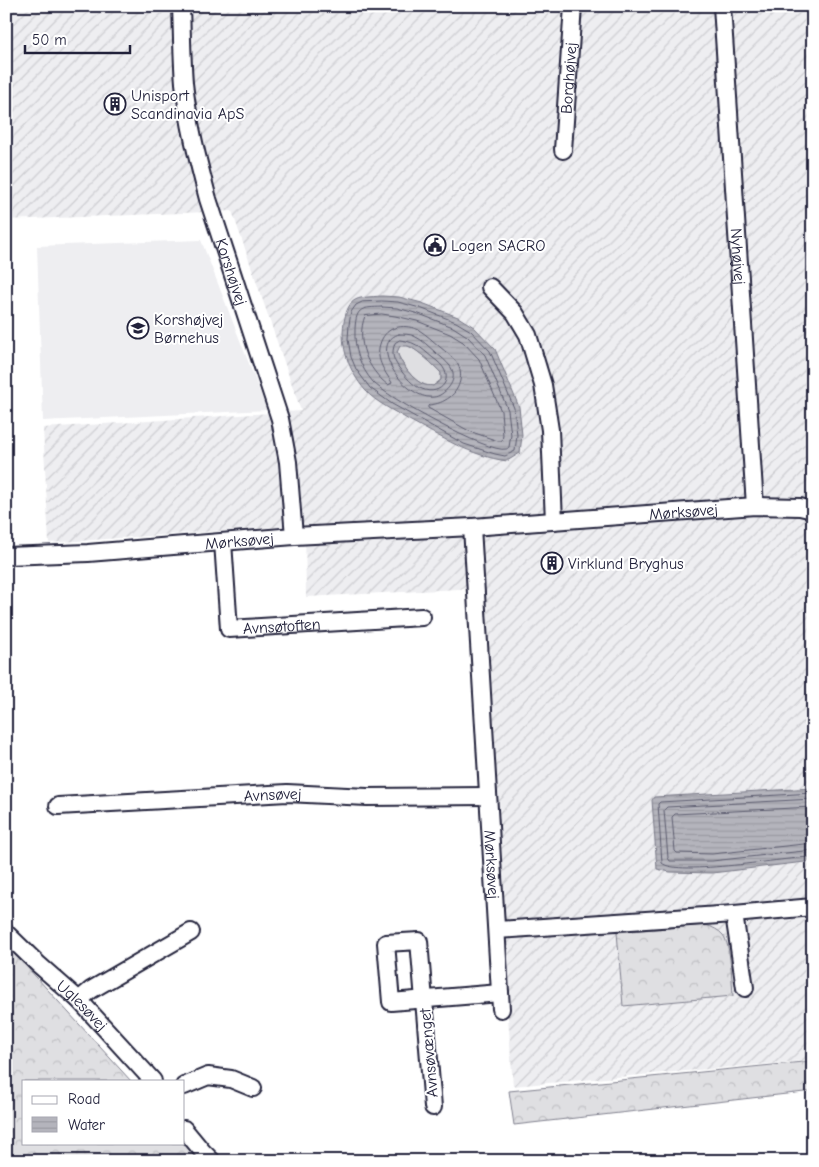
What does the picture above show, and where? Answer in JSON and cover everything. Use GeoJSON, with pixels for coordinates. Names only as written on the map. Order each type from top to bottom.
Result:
{"type":"FeatureCollection","features":[{"type":"Feature","properties":{"kind":"street","name":"Korshøjvej"},"geometry":{"type":"LineString","coordinates":[[181,6],[182,61],[189,116],[198,163],[208,199],[280,418],[288,462],[294,536]]}},
{"type":"Feature","properties":{"kind":"street","name":"Borghøjvej"},"geometry":{"type":"LineString","coordinates":[[563,150],[573,6]]}},
{"type":"Feature","properties":{"kind":"street","name":"Nyhøjvej"},"geometry":{"type":"LineString","coordinates":[[722,6],[755,506]]}},
{"type":"Feature","properties":{"kind":"street"},"geometry":{"type":"LineString","coordinates":[[490,287],[515,313],[528,335],[543,385],[550,430],[554,521]]}},
{"type":"Feature","properties":{"kind":"street","name":"Mørksøvej"},"geometry":{"type":"LineString","coordinates":[[6,556],[88,553],[294,536],[472,527],[755,506],[800,507],[813,510]]}},
{"type":"Feature","properties":{"kind":"street","name":"Mørksøvej"},"geometry":{"type":"LineString","coordinates":[[472,527],[500,1001]]}},
{"type":"Feature","properties":{"kind":"street","name":"Avnsøtoften"},"geometry":{"type":"LineString","coordinates":[[224,542],[229,629],[422,617]]}},
{"type":"Feature","properties":{"kind":"street","name":"Avnsøvej"},"geometry":{"type":"LineString","coordinates":[[58,806],[287,792],[367,798],[488,796]]}},
{"type":"Feature","properties":{"kind":"street"},"geometry":{"type":"LineString","coordinates":[[497,930],[813,907]]}},
{"type":"Feature","properties":{"kind":"street"},"geometry":{"type":"LineString","coordinates":[[734,914],[744,988]]}},
{"type":"Feature","properties":{"kind":"street"},"geometry":{"type":"LineString","coordinates":[[80,1000],[91,990],[191,932]]}},
{"type":"Feature","properties":{"kind":"street","name":"Uglesøvej"},"geometry":{"type":"LineString","coordinates":[[6,933],[38,964],[80,1000],[152,1080]]}},
{"type":"Feature","properties":{"kind":"street","name":"Avnsøvænget"},"geometry":{"type":"LineString","coordinates":[[433,1107],[424,999],[500,1001]]}},
{"type":"Feature","properties":{"kind":"street"},"geometry":{"type":"LineString","coordinates":[[185,1086],[208,1076],[231,1078],[253,1088]]}},
{"type":"Feature","properties":{"kind":"street"},"geometry":{"type":"LineString","coordinates":[[185,1130],[202,1152],[212,1161]]}},
{"type":"Feature","properties":{"kind":"shaded area"},"geometry":{"type":"Polygon","coordinates":[[[6,6],[813,6],[813,1060],[513,1086],[477,588],[306,597],[305,525],[49,543],[43,428],[301,411],[232,211],[6,220],[6,6]]]}},
{"type":"Feature","properties":{"kind":"shaded area","name":"Korshøjvej Børnehus"},"geometry":{"type":"Polygon","coordinates":[[[201,240],[267,410],[43,421],[37,246],[201,240]]]}},
{"type":"Feature","properties":{"kind":"green space"},"geometry":{"type":"Polygon","coordinates":[[[400,345],[412,348],[426,358],[441,373],[441,380],[433,386],[425,385],[416,380],[404,367],[399,357],[397,352],[400,345]]]}},
{"type":"Feature","properties":{"kind":"green space"},"geometry":{"type":"Polygon","coordinates":[[[706,925],[720,932],[726,940],[731,964],[733,996],[623,1006],[617,932],[706,925]]]}},
{"type":"Feature","properties":{"kind":"green space"},"geometry":{"type":"Polygon","coordinates":[[[6,944],[130,1080],[22,1080],[22,1144],[185,1144],[185,1140],[205,1161],[6,1161],[6,944]]]}},
{"type":"Feature","properties":{"kind":"green space"},"geometry":{"type":"Polygon","coordinates":[[[813,1061],[813,1091],[514,1125],[509,1091],[813,1061]]]}},
{"type":"Feature","properties":{"kind":"water"},"geometry":{"type":"Polygon","coordinates":[[[399,297],[422,303],[458,317],[474,327],[495,349],[519,407],[522,435],[520,453],[507,461],[481,455],[409,420],[374,399],[365,390],[354,375],[347,358],[343,341],[344,322],[352,302],[361,298],[399,297]],[[400,346],[397,352],[399,357],[404,367],[416,380],[425,385],[433,386],[441,380],[441,373],[426,358],[408,346],[400,346]]]}},
{"type":"Feature","properties":{"kind":"water"},"geometry":{"type":"Polygon","coordinates":[[[813,788],[813,861],[712,873],[670,872],[657,869],[652,800],[654,797],[813,788]]]}},
{"type":"Feature","properties":{"kind":"place","name":"Unisport Scandinavia ApS"},"geometry":{"type":"Point","coordinates":[115,104]}},
{"type":"Feature","properties":{"kind":"place","name":"Logen SACRO"},"geometry":{"type":"Point","coordinates":[435,245]}},
{"type":"Feature","properties":{"kind":"place","name":"Korshøjvej Børnehus"},"geometry":{"type":"Point","coordinates":[138,328]}},
{"type":"Feature","properties":{"kind":"place","name":"Virklund Bryghus"},"geometry":{"type":"Point","coordinates":[552,563]}}]}
